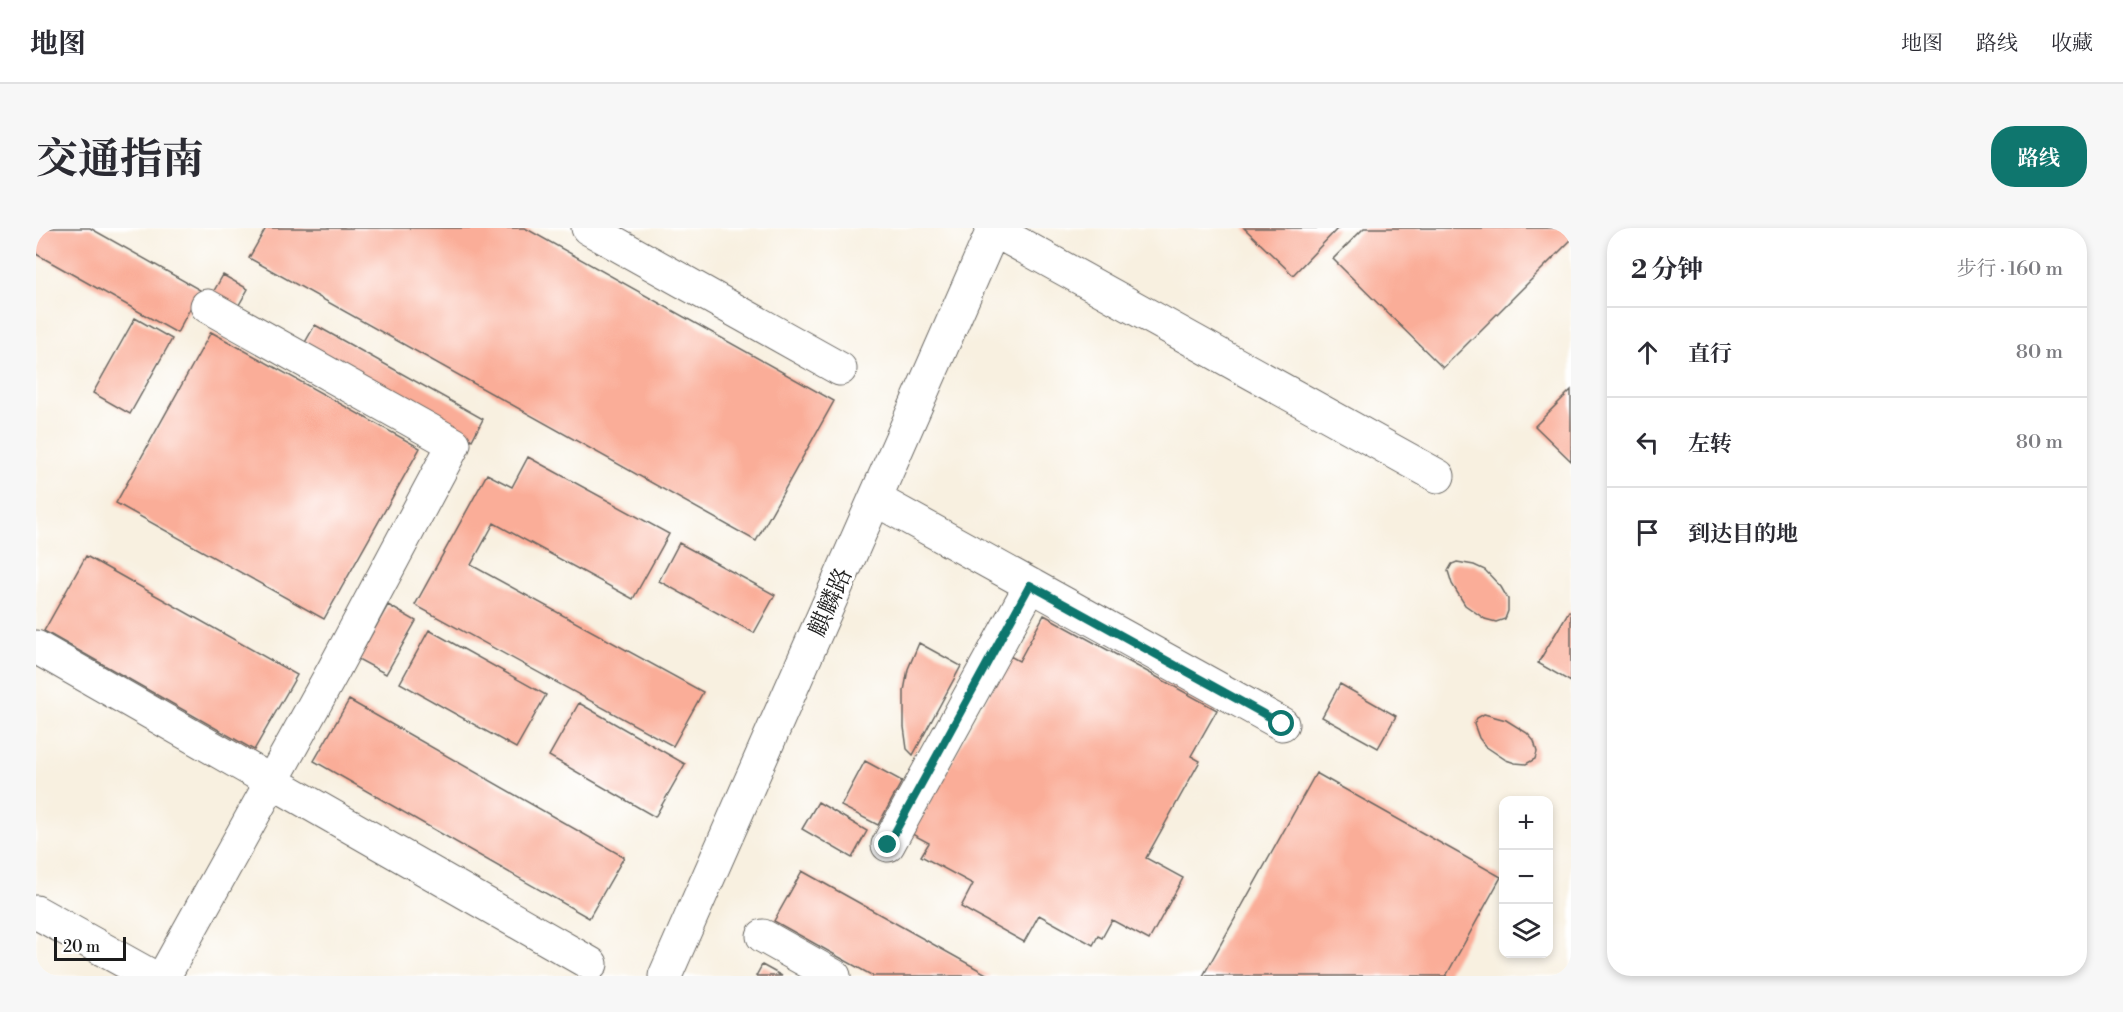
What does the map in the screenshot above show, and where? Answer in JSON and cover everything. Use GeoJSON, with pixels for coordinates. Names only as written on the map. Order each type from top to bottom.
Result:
{"type":"FeatureCollection","features":[{"type":"Feature","properties":{"kind":"street"},"geometry":{"type":"LineString","coordinates":[[588,228],[840,369]]}},
{"type":"Feature","properties":{"kind":"street"},"geometry":{"type":"LineString","coordinates":[[994,229],[1438,476]]}},
{"type":"Feature","properties":{"kind":"street","name":"麒麟路"},"geometry":{"type":"LineString","coordinates":[[665,976],[994,229]]}},
{"type":"Feature","properties":{"kind":"street"},"geometry":{"type":"LineString","coordinates":[[164,976],[272,782],[454,444],[207,306]]}},
{"type":"Feature","properties":{"kind":"street"},"geometry":{"type":"LineString","coordinates":[[875,499],[1282,724]]}},
{"type":"Feature","properties":{"kind":"street"},"geometry":{"type":"LineString","coordinates":[[888,845],[1030,585]]}},
{"type":"Feature","properties":{"kind":"street"},"geometry":{"type":"LineString","coordinates":[[36,647],[591,964]]}},
{"type":"Feature","properties":{"kind":"street"},"geometry":{"type":"LineString","coordinates":[[36,912],[151,976]]}},
{"type":"Feature","properties":{"kind":"street"},"geometry":{"type":"LineString","coordinates":[[763,936],[834,976]]}},
{"type":"Feature","properties":{"kind":"building"},"geometry":{"type":"Polygon","coordinates":[[[39,228],[90,228],[200,290],[177,333],[36,254],[36,234],[39,228]]]}},
{"type":"Feature","properties":{"kind":"building"},"geometry":{"type":"Polygon","coordinates":[[[266,228],[525,228],[834,401],[756,541],[249,258],[266,228]]]}},
{"type":"Feature","properties":{"kind":"building"},"geometry":{"type":"Polygon","coordinates":[[[1244,228],[1338,228],[1293,275],[1244,228]]]}},
{"type":"Feature","properties":{"kind":"building"},"geometry":{"type":"Polygon","coordinates":[[[1364,228],[1571,228],[1571,240],[1443,368],[1333,259],[1364,228]]]}},
{"type":"Feature","properties":{"kind":"building"},"geometry":{"type":"Polygon","coordinates":[[[223,275],[248,289],[236,310],[211,296],[223,275]]]}},
{"type":"Feature","properties":{"kind":"building"},"geometry":{"type":"Polygon","coordinates":[[[135,318],[172,339],[130,414],[93,393],[135,318]]]}},
{"type":"Feature","properties":{"kind":"building"},"geometry":{"type":"Polygon","coordinates":[[[315,325],[483,419],[472,440],[303,346],[315,325]]]}},
{"type":"Feature","properties":{"kind":"building"},"geometry":{"type":"Polygon","coordinates":[[[211,332],[420,448],[324,619],[116,503],[211,332]]]}},
{"type":"Feature","properties":{"kind":"building"},"geometry":{"type":"Polygon","coordinates":[[[1571,390],[1571,461],[1535,426],[1571,390]]]}},
{"type":"Feature","properties":{"kind":"building"},"geometry":{"type":"Polygon","coordinates":[[[528,457],[669,534],[633,599],[494,523],[471,565],[703,692],[673,746],[415,605],[487,474],[512,487],[528,457]]]}},
{"type":"Feature","properties":{"kind":"building"},"geometry":{"type":"Polygon","coordinates":[[[679,543],[775,595],[754,633],[659,581],[679,543]]]}},
{"type":"Feature","properties":{"kind":"building"},"geometry":{"type":"Polygon","coordinates":[[[86,556],[297,675],[254,750],[44,631],[86,556]]]}},
{"type":"Feature","properties":{"kind":"building"},"geometry":{"type":"Polygon","coordinates":[[[1457,562],[1485,570],[1501,587],[1508,599],[1505,619],[1496,622],[1485,619],[1465,605],[1452,584],[1448,571],[1452,564],[1457,562]]]}},
{"type":"Feature","properties":{"kind":"building"},"geometry":{"type":"Polygon","coordinates":[[[388,605],[416,621],[386,674],[358,659],[388,605]]]}},
{"type":"Feature","properties":{"kind":"building"},"geometry":{"type":"Polygon","coordinates":[[[1569,611],[1571,613],[1571,682],[1538,663],[1569,611]]]}},
{"type":"Feature","properties":{"kind":"building"},"geometry":{"type":"Polygon","coordinates":[[[1044,615],[1217,710],[1191,756],[1200,761],[1146,858],[1183,878],[1149,940],[1112,920],[1102,938],[1098,936],[1093,945],[1039,915],[1024,942],[961,907],[973,884],[921,856],[929,843],[912,834],[1010,656],[1019,661],[1044,615]]]}},
{"type":"Feature","properties":{"kind":"building"},"geometry":{"type":"Polygon","coordinates":[[[429,630],[546,695],[516,748],[400,683],[429,630]]]}},
{"type":"Feature","properties":{"kind":"building"},"geometry":{"type":"Polygon","coordinates":[[[919,643],[961,666],[913,755],[907,749],[904,727],[904,691],[908,669],[919,643]]]}},
{"type":"Feature","properties":{"kind":"building"},"geometry":{"type":"Polygon","coordinates":[[[1340,684],[1396,716],[1378,748],[1322,717],[1340,684]]]}},
{"type":"Feature","properties":{"kind":"building"},"geometry":{"type":"Polygon","coordinates":[[[349,700],[624,857],[589,918],[314,761],[349,700]]]}},
{"type":"Feature","properties":{"kind":"building"},"geometry":{"type":"Polygon","coordinates":[[[579,703],[685,764],[655,817],[549,756],[579,703]]]}},
{"type":"Feature","properties":{"kind":"building"},"geometry":{"type":"Polygon","coordinates":[[[1484,714],[1506,720],[1527,733],[1534,741],[1537,752],[1535,759],[1526,764],[1515,763],[1506,760],[1485,746],[1474,724],[1477,718],[1484,714]]]}},
{"type":"Feature","properties":{"kind":"building"},"geometry":{"type":"Polygon","coordinates":[[[865,761],[902,781],[878,825],[841,806],[865,761]]]}},
{"type":"Feature","properties":{"kind":"building"},"geometry":{"type":"Polygon","coordinates":[[[1316,773],[1499,876],[1499,881],[1446,976],[1203,976],[1316,773]]]}},
{"type":"Feature","properties":{"kind":"building"},"geometry":{"type":"Polygon","coordinates":[[[818,802],[867,831],[852,858],[802,829],[818,802]]]}},
{"type":"Feature","properties":{"kind":"building"},"geometry":{"type":"Polygon","coordinates":[[[802,871],[990,976],[873,976],[774,921],[802,871]]]}},
{"type":"Feature","properties":{"kind":"building"},"geometry":{"type":"Polygon","coordinates":[[[762,965],[782,976],[756,976],[762,965]]]}},
{"type":"Feature","properties":{"kind":"route"},"geometry":{"type":"LineString","coordinates":[[888,845],[1030,585],[1282,724]]}}]}
